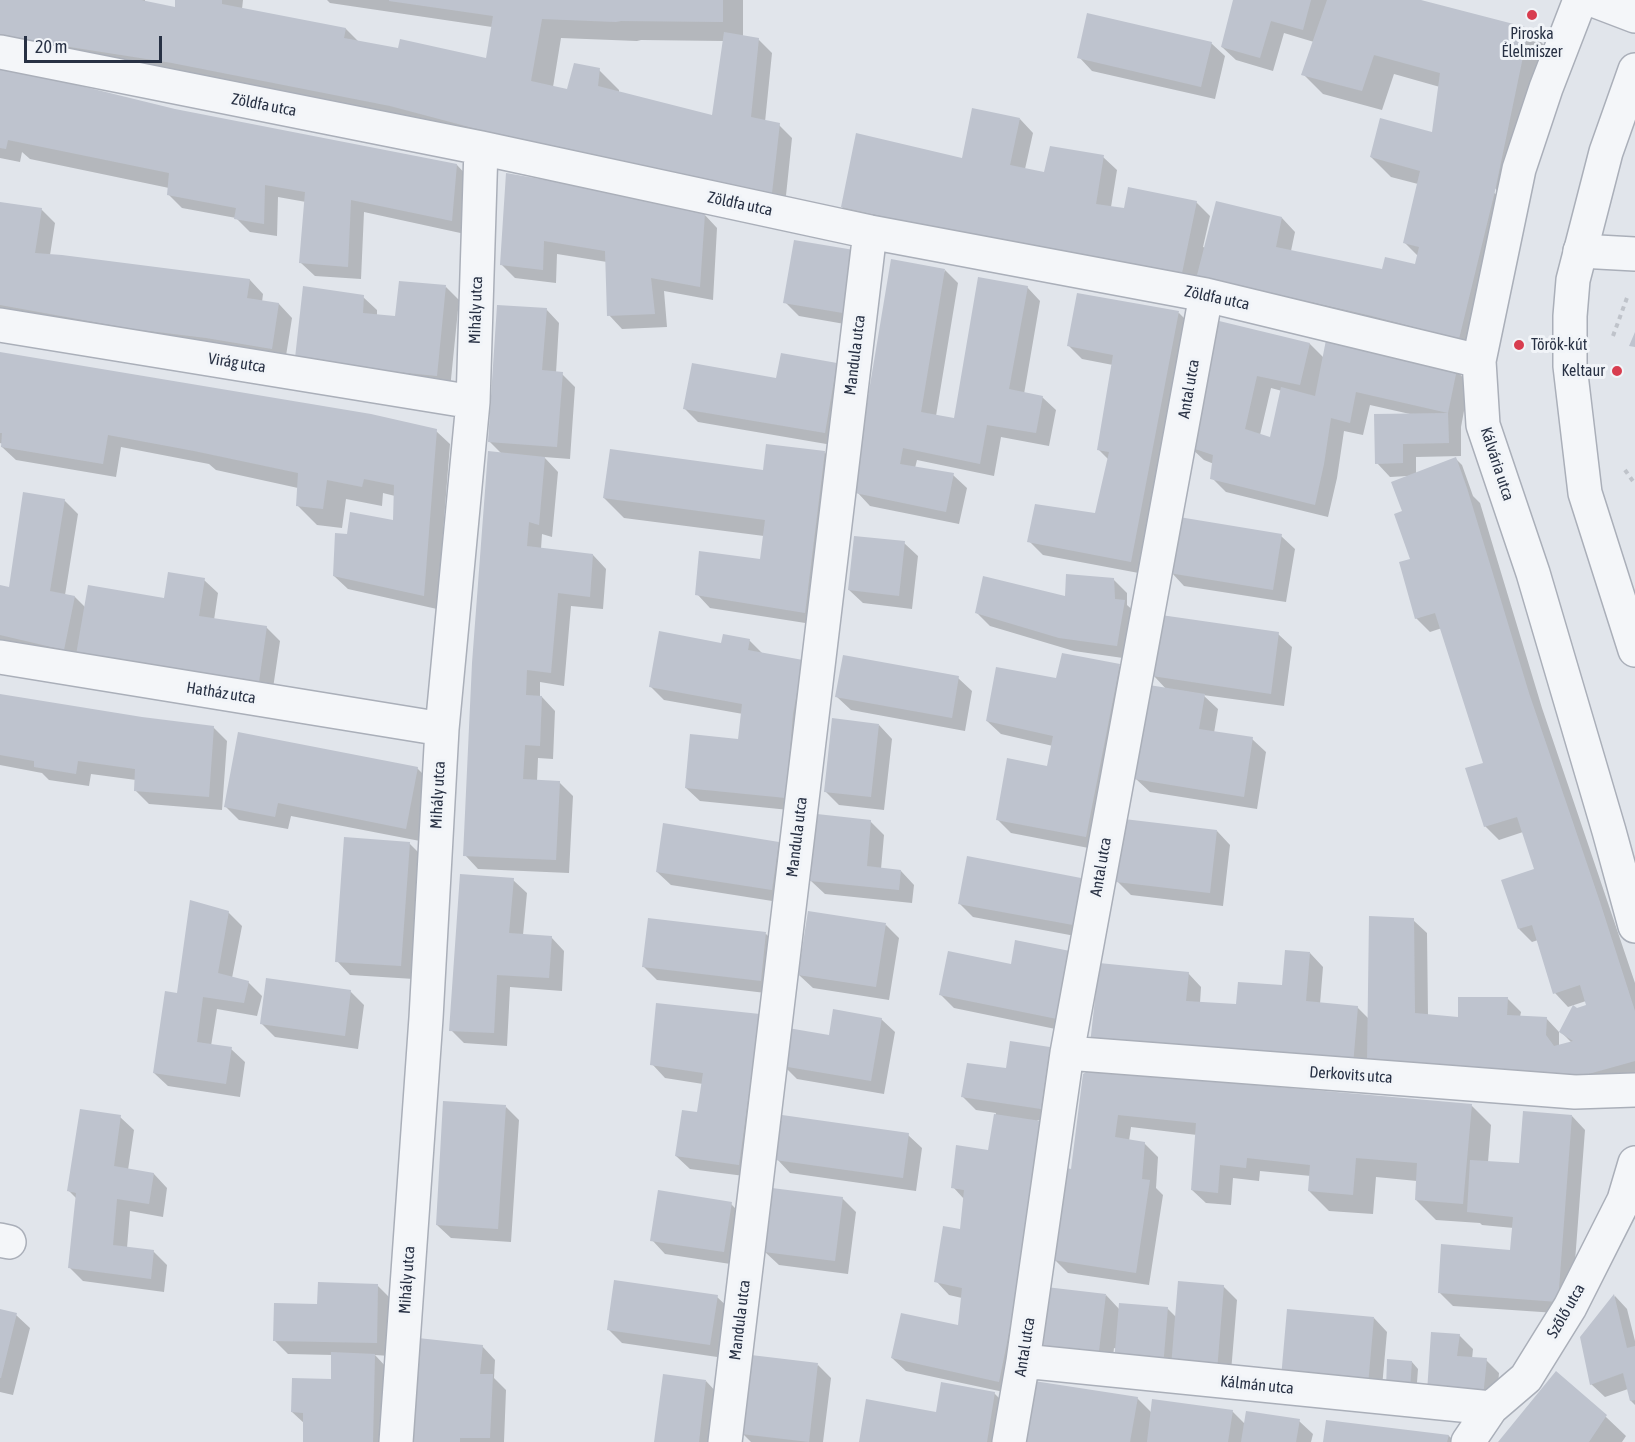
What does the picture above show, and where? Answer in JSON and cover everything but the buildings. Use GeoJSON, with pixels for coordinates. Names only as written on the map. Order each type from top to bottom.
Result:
{"type":"FeatureCollection","features":[{"type":"Feature","properties":{"kind":"street","name":"Kálvária utca"},"geometry":{"type":"LineString","coordinates":[[1580,0],[1545,88],[1519,169],[1479,361],[1483,425],[1533,573],[1635,926]]}},
{"type":"Feature","properties":{"kind":"street"},"geometry":{"type":"LineString","coordinates":[[1593,0],[1635,16]]}},
{"type":"Feature","properties":{"kind":"street","name":"Zöldfa utca"},"geometry":{"type":"LineString","coordinates":[[0,52],[481,148],[870,232],[1206,295],[1479,361]]}},
{"type":"Feature","properties":{"kind":"street"},"geometry":{"type":"LineString","coordinates":[[1635,70],[1606,152],[1573,280],[1570,316],[1570,366],[1585,493],[1635,650]]}},
{"type":"Feature","properties":{"kind":"street","name":"Mihály utca"},"geometry":{"type":"LineString","coordinates":[[396,1442],[426,1018],[442,729],[473,402],[481,148]]}},
{"type":"Feature","properties":{"kind":"street","name":"Mandula utca"},"geometry":{"type":"LineString","coordinates":[[725,1442],[870,232]]}},
{"type":"Feature","properties":{"kind":"street"},"geometry":{"type":"LineString","coordinates":[[1580,251],[1635,254]]}},
{"type":"Feature","properties":{"kind":"street","name":"Antal utca"},"geometry":{"type":"LineString","coordinates":[[1009,1442],[1023,1361],[1067,1053],[1206,295]]}},
{"type":"Feature","properties":{"kind":"street","name":"Virág utca"},"geometry":{"type":"LineString","coordinates":[[0,325],[473,402]]}},
{"type":"Feature","properties":{"kind":"street","name":"Hatház utca"},"geometry":{"type":"LineString","coordinates":[[0,657],[442,729]]}},
{"type":"Feature","properties":{"kind":"street","name":"Derkovits utca"},"geometry":{"type":"LineString","coordinates":[[1067,1053],[1575,1092],[1635,1090]]}},
{"type":"Feature","properties":{"kind":"street","name":"Szőlő utca"},"geometry":{"type":"LineString","coordinates":[[1468,1442],[1491,1408],[1526,1378],[1570,1306],[1624,1200],[1635,1163]]}},
{"type":"Feature","properties":{"kind":"street","name":"Kálmán utca"},"geometry":{"type":"LineString","coordinates":[[1023,1361],[1491,1408]]}},
{"type":"Feature","properties":{"kind":"place","name":"Piroska Élelmiszer"},"geometry":{"type":"Point","coordinates":[1532,15]}},
{"type":"Feature","properties":{"kind":"place","name":"Török-kút"},"geometry":{"type":"Point","coordinates":[1519,345]}},
{"type":"Feature","properties":{"kind":"place","name":"Keltaur"},"geometry":{"type":"Point","coordinates":[1617,371]}}]}
